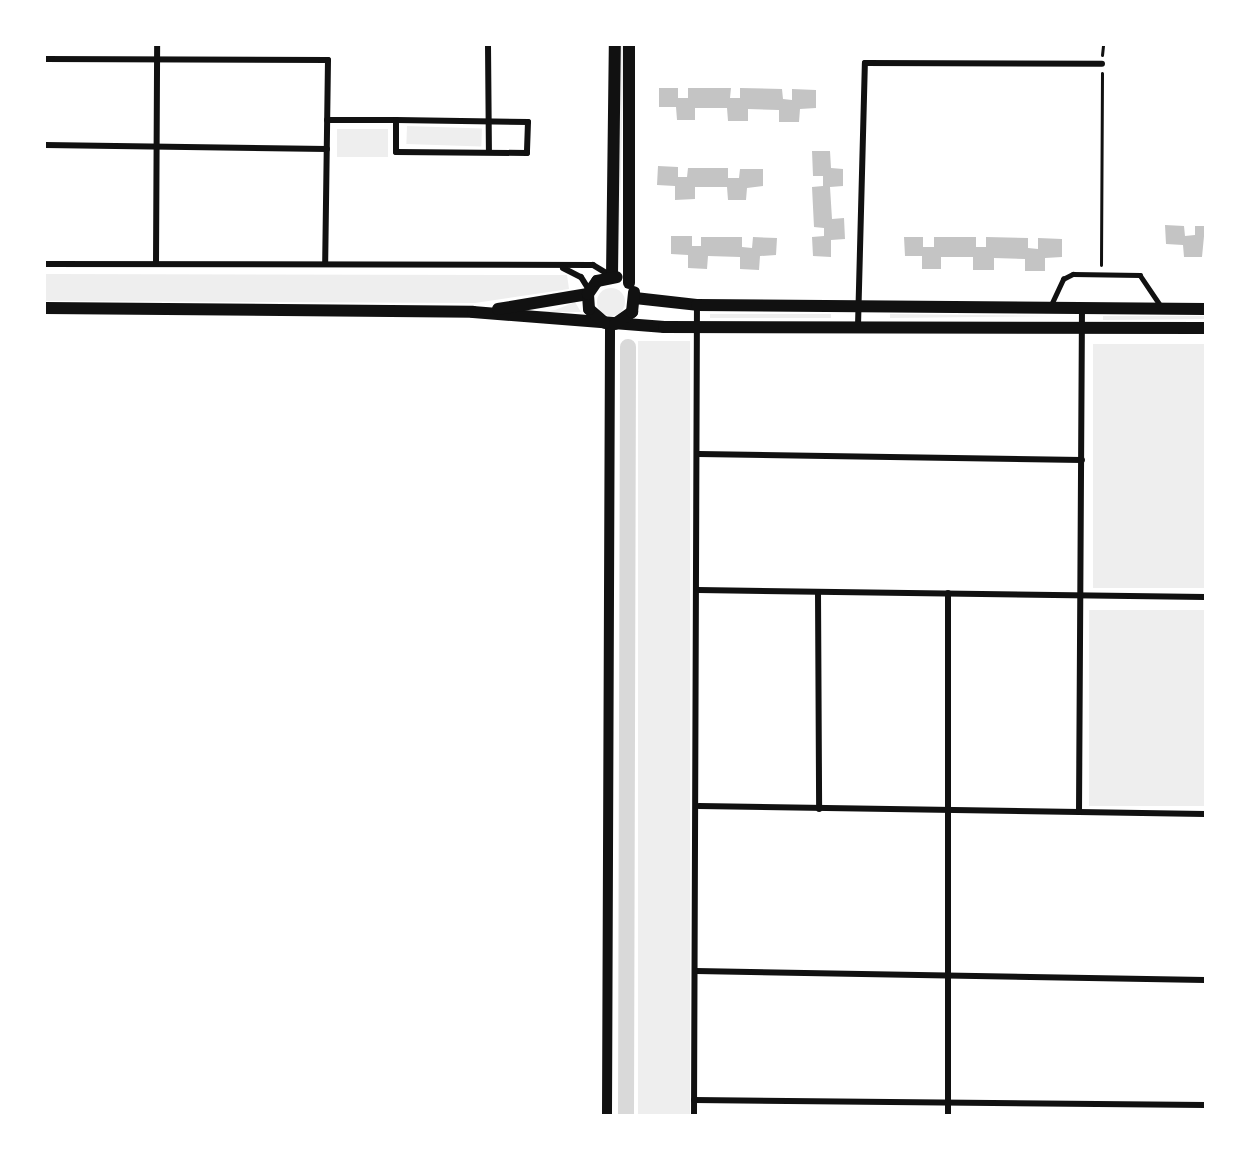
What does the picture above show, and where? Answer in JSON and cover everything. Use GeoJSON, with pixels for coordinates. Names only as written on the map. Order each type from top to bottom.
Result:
{"type":"FeatureCollection","features":[{"type":"Feature","properties":{"kind":"main road"},"geometry":{"type":"LineString","coordinates":[[611,276],[615,45]]}},
{"type":"Feature","properties":{"kind":"main road"},"geometry":{"type":"LineString","coordinates":[[610,324],[633,312],[635,298],[629,283],[629,45]]}},
{"type":"Feature","properties":{"kind":"main road"},"geometry":{"type":"LineString","coordinates":[[611,276],[629,283]]}},
{"type":"Feature","properties":{"kind":"main road"},"geometry":{"type":"LineString","coordinates":[[473,312],[589,292],[611,276]]}},
{"type":"Feature","properties":{"kind":"main road"},"geometry":{"type":"LineString","coordinates":[[589,292],[589,309],[610,324]]}},
{"type":"Feature","properties":{"kind":"main road"},"geometry":{"type":"LineString","coordinates":[[635,298],[697,305],[1205,309]]}},
{"type":"Feature","properties":{"kind":"main road"},"geometry":{"type":"LineString","coordinates":[[45,308],[473,312],[610,324],[698,327],[1205,328]]}},
{"type":"Feature","properties":{"kind":"street"},"geometry":{"type":"LineString","coordinates":[[156,263],[157,45]]}},
{"type":"Feature","properties":{"kind":"street"},"geometry":{"type":"LineString","coordinates":[[488,45],[489,152]]}},
{"type":"Feature","properties":{"kind":"street"},"geometry":{"type":"LineString","coordinates":[[45,59],[328,60],[325,263]]}},
{"type":"Feature","properties":{"kind":"street"},"geometry":{"type":"LineString","coordinates":[[858,326],[862,307],[865,63],[1102,64]]}},
{"type":"Feature","properties":{"kind":"street"},"geometry":{"type":"LineString","coordinates":[[327,120],[396,120],[528,122],[527,153],[396,152],[396,120]]}},
{"type":"Feature","properties":{"kind":"street"},"geometry":{"type":"LineString","coordinates":[[45,145],[327,149]]}},
{"type":"Feature","properties":{"kind":"street"},"geometry":{"type":"LineString","coordinates":[[45,264],[325,263],[563,268],[592,265],[611,276]]}},
{"type":"Feature","properties":{"kind":"street"},"geometry":{"type":"LineString","coordinates":[[563,268],[581,277],[589,292]]}},
{"type":"Feature","properties":{"kind":"street"},"geometry":{"type":"LineString","coordinates":[[693,1115],[699,806],[697,305]]}},
{"type":"Feature","properties":{"kind":"street"},"geometry":{"type":"LineString","coordinates":[[1079,812],[1082,308]]}},
{"type":"Feature","properties":{"kind":"street"},"geometry":{"type":"LineString","coordinates":[[607,1115],[610,324]]}},
{"type":"Feature","properties":{"kind":"street"},"geometry":{"type":"LineString","coordinates":[[699,454],[1082,460]]}},
{"type":"Feature","properties":{"kind":"street"},"geometry":{"type":"LineString","coordinates":[[698,590],[1205,597]]}},
{"type":"Feature","properties":{"kind":"street"},"geometry":{"type":"LineString","coordinates":[[818,592],[819,809]]}},
{"type":"Feature","properties":{"kind":"street"},"geometry":{"type":"LineString","coordinates":[[948,593],[948,1115]]}},
{"type":"Feature","properties":{"kind":"street"},"geometry":{"type":"LineString","coordinates":[[699,806],[949,812],[1205,814]]}},
{"type":"Feature","properties":{"kind":"street"},"geometry":{"type":"LineString","coordinates":[[696,971],[1205,980]]}},
{"type":"Feature","properties":{"kind":"street"},"geometry":{"type":"LineString","coordinates":[[694,1100],[948,1100],[1205,1105]]}},
{"type":"Feature","properties":{"kind":"lane"},"geometry":{"type":"LineString","coordinates":[[1049,307],[1063,279],[1101,275],[1140,275],[1162,308]]}},
{"type":"Feature","properties":{"kind":"path"},"geometry":{"type":"LineString","coordinates":[[1101,275],[1103,45]]}},
{"type":"Feature","properties":{"kind":"shaded area"},"geometry":{"type":"Polygon","coordinates":[[[620,45],[624,45],[619,250],[620,45]]]}},
{"type":"Feature","properties":{"kind":"shaded area"},"geometry":{"type":"Polygon","coordinates":[[[407,126],[482,129],[481,147],[406,144],[407,126]]]}},
{"type":"Feature","properties":{"kind":"shaded area"},"geometry":{"type":"Polygon","coordinates":[[[337,129],[388,129],[388,157],[337,157],[337,129]]]}},
{"type":"Feature","properties":{"kind":"shaded area"},"geometry":{"type":"Polygon","coordinates":[[[45,274],[567,275],[569,289],[475,303],[45,301],[45,274]]]}},
{"type":"Feature","properties":{"kind":"shaded area"},"geometry":{"type":"Polygon","coordinates":[[[611,288],[621,292],[625,302],[621,312],[611,316],[601,312],[597,302],[601,292],[611,288]]]}},
{"type":"Feature","properties":{"kind":"shaded area"},"geometry":{"type":"Polygon","coordinates":[[[575,302],[581,312],[537,312],[555,310],[575,302]]]}},
{"type":"Feature","properties":{"kind":"shaded area"},"geometry":{"type":"Polygon","coordinates":[[[710,314],[831,314],[831,318],[710,318],[710,314]]]}},
{"type":"Feature","properties":{"kind":"shaded area"},"geometry":{"type":"Polygon","coordinates":[[[890,314],[1054,316],[1055,316],[890,318],[890,314]]]}},
{"type":"Feature","properties":{"kind":"shaded area"},"geometry":{"type":"Polygon","coordinates":[[[1103,316],[1205,316],[1205,319],[1103,320],[1103,316]]]}},
{"type":"Feature","properties":{"kind":"shaded area"},"geometry":{"type":"Polygon","coordinates":[[[638,341],[690,341],[690,1115],[638,1115],[638,341]]]}},
{"type":"Feature","properties":{"kind":"shaded area"},"geometry":{"type":"Polygon","coordinates":[[[1093,344],[1205,344],[1205,588],[1093,588],[1093,344]]]}},
{"type":"Feature","properties":{"kind":"shaded area"},"geometry":{"type":"Polygon","coordinates":[[[1089,610],[1205,610],[1205,806],[1089,806],[1089,610]]]}},
{"type":"Feature","properties":{"kind":"building"},"geometry":{"type":"Polygon","coordinates":[[[659,88],[678,88],[678,98],[688,98],[688,88],[731,88],[730,98],[740,98],[740,88],[782,89],[783,99],[792,100],[792,89],[816,90],[816,108],[800,109],[799,122],[779,122],[779,110],[748,109],[748,121],[728,121],[727,108],[695,108],[695,120],[677,120],[676,107],[659,107],[659,88]]]}},
{"type":"Feature","properties":{"kind":"building"},"geometry":{"type":"Polygon","coordinates":[[[812,151],[830,151],[831,168],[843,169],[843,186],[830,187],[832,219],[844,218],[845,239],[831,240],[831,257],[813,256],[812,237],[824,236],[824,228],[814,227],[812,187],[823,186],[823,176],[813,176],[812,151]]]}},
{"type":"Feature","properties":{"kind":"building"},"geometry":{"type":"Polygon","coordinates":[[[658,166],[678,167],[678,177],[687,177],[688,168],[728,168],[728,178],[739,178],[740,169],[763,169],[763,186],[747,188],[746,200],[728,200],[727,187],[695,187],[695,199],[675,200],[675,186],[657,185],[658,166]]]}},
{"type":"Feature","properties":{"kind":"building"},"geometry":{"type":"Polygon","coordinates":[[[1165,225],[1184,226],[1185,236],[1195,235],[1195,226],[1205,226],[1202,257],[1184,257],[1183,245],[1166,244],[1165,225]]]}},
{"type":"Feature","properties":{"kind":"building"},"geometry":{"type":"Polygon","coordinates":[[[671,236],[692,236],[692,246],[701,246],[701,237],[742,237],[742,247],[752,248],[753,237],[777,238],[776,255],[760,256],[759,270],[740,269],[740,257],[708,256],[707,269],[688,268],[688,255],[671,254],[671,236]]]}},
{"type":"Feature","properties":{"kind":"building"},"geometry":{"type":"Polygon","coordinates":[[[904,237],[923,237],[923,247],[934,247],[934,237],[976,237],[976,247],[986,247],[986,237],[1028,238],[1028,248],[1038,249],[1038,238],[1062,239],[1062,257],[1045,258],[1045,271],[1025,271],[1025,259],[994,258],[994,270],[973,270],[973,257],[941,257],[941,269],[922,269],[922,256],[905,256],[904,237]]]}},
{"type":"Feature","properties":{"kind":"waterway"},"geometry":{"type":"LineString","coordinates":[[626,1115],[628,347]]}}]}
